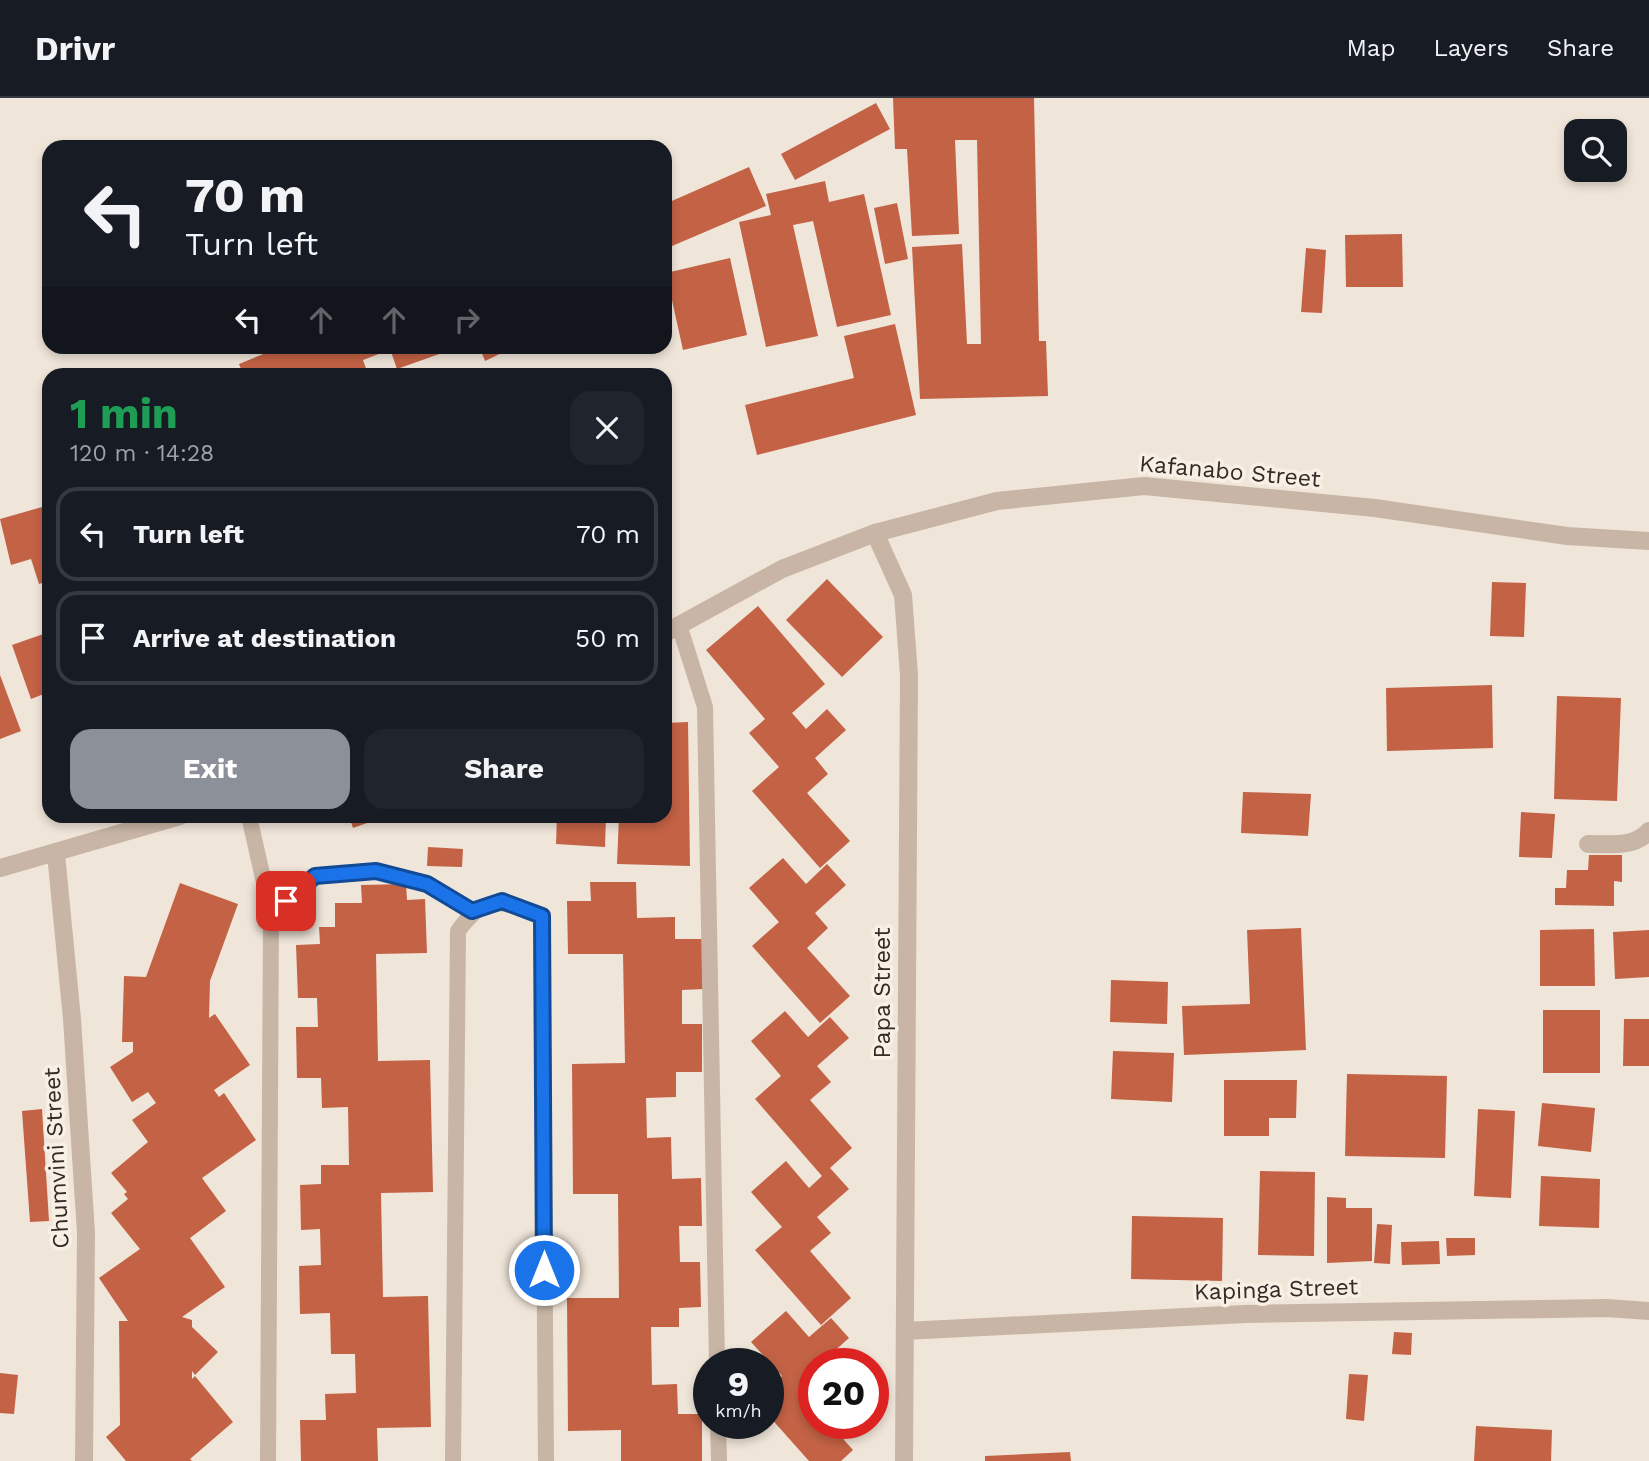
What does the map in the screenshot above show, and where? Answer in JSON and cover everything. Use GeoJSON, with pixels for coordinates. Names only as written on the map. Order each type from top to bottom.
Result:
{"type":"FeatureCollection","features":[{"type":"Feature","properties":{"kind":"street","name":"Kafanabo Street"},"geometry":{"type":"LineString","coordinates":[[673,631],[782,569],[875,533],[997,500],[1143,486],[1375,509],[1567,536],[1649,541]]}},
{"type":"Feature","properties":{"kind":"street","name":"Papa Street"},"geometry":{"type":"LineString","coordinates":[[875,533],[903,595],[909,675],[904,1461]]}},
{"type":"Feature","properties":{"kind":"street"},"geometry":{"type":"LineString","coordinates":[[0,868],[157,823]]}},
{"type":"Feature","properties":{"kind":"street"},"geometry":{"type":"LineString","coordinates":[[1587,844],[1625,844],[1649,831]]}},
{"type":"Feature","properties":{"kind":"street","name":"Chumvini Street"},"geometry":{"type":"LineString","coordinates":[[56,854],[72,1019],[86,1233],[84,1461]]}},
{"type":"Feature","properties":{"kind":"street","name":"Kapinga Street"},"geometry":{"type":"LineString","coordinates":[[905,1331],[1231,1314],[1607,1308],[1649,1311]]}},
{"type":"Feature","properties":{"kind":"lane"},"geometry":{"type":"LineString","coordinates":[[673,631],[705,707],[717,1348]]}},
{"type":"Feature","properties":{"kind":"lane"},"geometry":{"type":"LineString","coordinates":[[251,823],[271,914],[268,1461]]}},
{"type":"Feature","properties":{"kind":"lane"},"geometry":{"type":"LineString","coordinates":[[271,914],[315,876],[376,871],[427,884],[472,911]]}},
{"type":"Feature","properties":{"kind":"lane"},"geometry":{"type":"LineString","coordinates":[[453,1461],[458,931],[472,911],[502,901],[542,916],[546,1461]]}},
{"type":"Feature","properties":{"kind":"lane"},"geometry":{"type":"LineString","coordinates":[[718,1439],[719,1461]]}},
{"type":"Feature","properties":{"kind":"building"},"geometry":{"type":"Polygon","coordinates":[[[893,98],[1034,98],[1039,341],[1046,341],[1048,396],[920,399],[912,247],[962,244],[967,344],[981,344],[977,140],[955,140],[959,234],[912,236],[907,149],[895,149],[893,98]]]}},
{"type":"Feature","properties":{"kind":"building"},"geometry":{"type":"Polygon","coordinates":[[[876,103],[890,129],[795,180],[781,154],[876,103]]]}},
{"type":"Feature","properties":{"kind":"building"},"geometry":{"type":"Polygon","coordinates":[[[749,167],[766,206],[672,246],[672,201],[749,167]]]}},
{"type":"Feature","properties":{"kind":"building"},"geometry":{"type":"Polygon","coordinates":[[[825,181],[829,202],[864,194],[891,315],[837,327],[813,221],[793,225],[818,336],[766,347],[739,222],[771,215],[766,194],[825,181]]]}},
{"type":"Feature","properties":{"kind":"building"},"geometry":{"type":"Polygon","coordinates":[[[897,203],[908,259],[885,264],[874,208],[897,203]]]}},
{"type":"Feature","properties":{"kind":"building"},"geometry":{"type":"Polygon","coordinates":[[[1402,234],[1403,287],[1346,287],[1345,235],[1402,234]]]}},
{"type":"Feature","properties":{"kind":"building"},"geometry":{"type":"Polygon","coordinates":[[[1306,248],[1326,250],[1322,313],[1301,312],[1306,248]]]}},
{"type":"Feature","properties":{"kind":"building"},"geometry":{"type":"Polygon","coordinates":[[[730,258],[747,335],[683,350],[672,300],[672,272],[730,258]]]}},
{"type":"Feature","properties":{"kind":"building"},"geometry":{"type":"Polygon","coordinates":[[[895,324],[916,415],[757,455],[745,405],[854,378],[844,336],[895,324]]]}},
{"type":"Feature","properties":{"kind":"building"},"geometry":{"type":"Polygon","coordinates":[[[263,354],[379,354],[363,360],[366,368],[241,368],[239,364],[263,354]]]}},
{"type":"Feature","properties":{"kind":"building"},"geometry":{"type":"Polygon","coordinates":[[[392,354],[439,354],[400,368],[397,368],[392,354]]]}},
{"type":"Feature","properties":{"kind":"building"},"geometry":{"type":"Polygon","coordinates":[[[482,354],[500,354],[485,361],[482,354]]]}},
{"type":"Feature","properties":{"kind":"building"},"geometry":{"type":"Polygon","coordinates":[[[42,507],[42,583],[39,584],[31,559],[11,565],[0,519],[42,507]]]}},
{"type":"Feature","properties":{"kind":"building"},"geometry":{"type":"Polygon","coordinates":[[[827,579],[883,637],[842,677],[786,620],[827,579]]]}},
{"type":"Feature","properties":{"kind":"building"},"geometry":{"type":"Polygon","coordinates":[[[1492,582],[1526,583],[1524,637],[1490,636],[1492,582]]]}},
{"type":"Feature","properties":{"kind":"building"},"geometry":{"type":"Polygon","coordinates":[[[758,606],[825,684],[792,713],[806,729],[827,709],[846,730],[815,758],[828,774],[807,793],[850,841],[820,868],[752,791],[779,767],[749,733],[765,719],[706,650],[758,606]]]}},
{"type":"Feature","properties":{"kind":"building"},"geometry":{"type":"Polygon","coordinates":[[[42,634],[42,695],[31,699],[12,645],[42,634]]]}},
{"type":"Feature","properties":{"kind":"building"},"geometry":{"type":"Polygon","coordinates":[[[0,675],[21,731],[0,739],[0,675]]]}},
{"type":"Feature","properties":{"kind":"building"},"geometry":{"type":"Polygon","coordinates":[[[1492,685],[1493,748],[1387,751],[1386,688],[1492,685]]]}},
{"type":"Feature","properties":{"kind":"building"},"geometry":{"type":"Polygon","coordinates":[[[1557,696],[1621,698],[1617,801],[1554,799],[1557,696]]]}},
{"type":"Feature","properties":{"kind":"building"},"geometry":{"type":"Polygon","coordinates":[[[688,722],[690,866],[617,864],[619,823],[672,823],[672,723],[688,722]]]}},
{"type":"Feature","properties":{"kind":"building"},"geometry":{"type":"Polygon","coordinates":[[[1243,792],[1311,794],[1308,836],[1241,833],[1243,792]]]}},
{"type":"Feature","properties":{"kind":"building"},"geometry":{"type":"Polygon","coordinates":[[[1521,812],[1555,814],[1552,858],[1519,857],[1521,812]]]}},
{"type":"Feature","properties":{"kind":"building"},"geometry":{"type":"Polygon","coordinates":[[[351,823],[367,823],[353,828],[351,823]]]}},
{"type":"Feature","properties":{"kind":"building"},"geometry":{"type":"Polygon","coordinates":[[[557,823],[606,823],[605,847],[556,844],[557,823]]]}},
{"type":"Feature","properties":{"kind":"building"},"geometry":{"type":"Polygon","coordinates":[[[428,847],[463,849],[462,867],[427,866],[428,847]]]}},
{"type":"Feature","properties":{"kind":"building"},"geometry":{"type":"Polygon","coordinates":[[[1589,855],[1622,855],[1622,882],[1614,881],[1614,906],[1555,905],[1555,888],[1566,888],[1567,870],[1588,870],[1589,855]]]}},
{"type":"Feature","properties":{"kind":"building"},"geometry":{"type":"Polygon","coordinates":[[[783,858],[806,884],[827,864],[846,885],[815,913],[828,928],[807,948],[850,996],[820,1023],[752,946],[779,922],[749,888],[783,858]]]}},
{"type":"Feature","properties":{"kind":"building"},"geometry":{"type":"Polygon","coordinates":[[[590,882],[636,882],[637,918],[675,917],[675,939],[703,939],[704,989],[682,990],[682,1024],[702,1024],[702,1072],[676,1072],[676,1097],[646,1098],[647,1138],[671,1137],[672,1179],[701,1178],[702,1226],[679,1226],[680,1262],[700,1262],[701,1307],[679,1308],[679,1327],[651,1327],[652,1385],[677,1384],[678,1414],[693,1414],[693,1439],[702,1439],[702,1461],[621,1461],[621,1430],[568,1431],[567,1298],[619,1298],[618,1194],[573,1194],[572,1064],[625,1063],[623,954],[568,954],[567,901],[591,901],[590,882]]]}},
{"type":"Feature","properties":{"kind":"building"},"geometry":{"type":"Polygon","coordinates":[[[180,883],[238,904],[210,981],[209,1018],[215,1014],[250,1065],[214,1090],[219,1097],[224,1093],[256,1140],[202,1178],[226,1211],[190,1238],[225,1287],[182,1317],[192,1320],[192,1327],[218,1352],[195,1375],[192,1371],[192,1379],[195,1376],[233,1422],[190,1459],[192,1461],[126,1461],[106,1437],[120,1425],[119,1321],[128,1321],[99,1278],[140,1249],[111,1213],[128,1199],[124,1194],[127,1192],[111,1173],[148,1142],[132,1120],[156,1103],[148,1092],[132,1102],[110,1067],[133,1052],[133,1042],[122,1042],[124,976],[146,977],[180,883]]]}},
{"type":"Feature","properties":{"kind":"building"},"geometry":{"type":"Polygon","coordinates":[[[406,884],[407,900],[425,899],[427,953],[376,954],[378,1061],[430,1060],[433,1192],[381,1193],[383,1297],[428,1296],[431,1427],[377,1428],[378,1461],[301,1461],[300,1420],[326,1420],[325,1394],[356,1393],[355,1354],[331,1354],[330,1313],[300,1314],[299,1266],[321,1265],[320,1229],[301,1230],[300,1185],[321,1184],[321,1165],[349,1165],[348,1107],[322,1108],[321,1078],[297,1078],[296,1027],[318,1027],[317,998],[298,998],[296,945],[320,944],[319,927],[335,927],[335,903],[362,903],[361,885],[406,884]]]}},
{"type":"Feature","properties":{"kind":"building"},"geometry":{"type":"Polygon","coordinates":[[[1301,928],[1306,1050],[1184,1055],[1182,1006],[1250,1004],[1247,930],[1301,928]]]}},
{"type":"Feature","properties":{"kind":"building"},"geometry":{"type":"Polygon","coordinates":[[[1594,929],[1595,986],[1540,986],[1540,930],[1594,929]]]}},
{"type":"Feature","properties":{"kind":"building"},"geometry":{"type":"Polygon","coordinates":[[[1649,930],[1649,977],[1615,979],[1613,932],[1649,930]]]}},
{"type":"Feature","properties":{"kind":"building"},"geometry":{"type":"Polygon","coordinates":[[[1111,980],[1168,982],[1167,1024],[1110,1022],[1111,980]]]}},
{"type":"Feature","properties":{"kind":"building"},"geometry":{"type":"Polygon","coordinates":[[[1543,1010],[1600,1010],[1600,1073],[1543,1073],[1543,1010]]]}},
{"type":"Feature","properties":{"kind":"building"},"geometry":{"type":"Polygon","coordinates":[[[785,1011],[808,1037],[830,1017],[849,1038],[817,1066],[831,1082],[810,1100],[852,1148],[830,1168],[849,1189],[817,1217],[831,1233],[810,1251],[851,1298],[821,1325],[755,1250],[782,1227],[751,1192],[786,1161],[809,1188],[822,1176],[755,1099],[781,1076],[751,1041],[785,1011]]]}},
{"type":"Feature","properties":{"kind":"building"},"geometry":{"type":"Polygon","coordinates":[[[1624,1019],[1649,1019],[1649,1066],[1623,1066],[1624,1019]]]}},
{"type":"Feature","properties":{"kind":"building"},"geometry":{"type":"Polygon","coordinates":[[[1113,1051],[1174,1053],[1172,1102],[1111,1099],[1113,1051]]]}},
{"type":"Feature","properties":{"kind":"building"},"geometry":{"type":"Polygon","coordinates":[[[1347,1074],[1447,1076],[1445,1158],[1345,1156],[1347,1074]]]}},
{"type":"Feature","properties":{"kind":"building"},"geometry":{"type":"Polygon","coordinates":[[[1224,1080],[1297,1080],[1296,1118],[1269,1118],[1269,1136],[1224,1136],[1224,1080]]]}},
{"type":"Feature","properties":{"kind":"building"},"geometry":{"type":"Polygon","coordinates":[[[1542,1103],[1595,1108],[1591,1152],[1538,1146],[1542,1103]]]}},
{"type":"Feature","properties":{"kind":"building"},"geometry":{"type":"Polygon","coordinates":[[[42,1109],[49,1221],[30,1222],[22,1111],[42,1109]]]}},
{"type":"Feature","properties":{"kind":"building"},"geometry":{"type":"Polygon","coordinates":[[[1478,1109],[1515,1111],[1511,1198],[1474,1196],[1478,1109]]]}},
{"type":"Feature","properties":{"kind":"building"},"geometry":{"type":"Polygon","coordinates":[[[1260,1171],[1315,1172],[1314,1256],[1258,1255],[1260,1171]]]}},
{"type":"Feature","properties":{"kind":"building"},"geometry":{"type":"Polygon","coordinates":[[[1541,1176],[1600,1179],[1599,1228],[1539,1226],[1541,1176]]]}},
{"type":"Feature","properties":{"kind":"building"},"geometry":{"type":"Polygon","coordinates":[[[1327,1197],[1346,1198],[1346,1208],[1372,1208],[1372,1261],[1327,1263],[1327,1197]]]}},
{"type":"Feature","properties":{"kind":"building"},"geometry":{"type":"Polygon","coordinates":[[[1132,1216],[1223,1218],[1222,1281],[1131,1279],[1132,1216]]]}},
{"type":"Feature","properties":{"kind":"building"},"geometry":{"type":"Polygon","coordinates":[[[1377,1224],[1392,1225],[1390,1264],[1374,1263],[1377,1224]]]}},
{"type":"Feature","properties":{"kind":"building"},"geometry":{"type":"Polygon","coordinates":[[[1446,1238],[1475,1238],[1475,1255],[1447,1256],[1446,1238]]]}},
{"type":"Feature","properties":{"kind":"building"},"geometry":{"type":"Polygon","coordinates":[[[1439,1241],[1440,1264],[1402,1265],[1401,1242],[1439,1241]]]}},
{"type":"Feature","properties":{"kind":"building"},"geometry":{"type":"Polygon","coordinates":[[[786,1311],[809,1337],[831,1318],[849,1338],[838,1348],[798,1348],[798,1439],[843,1439],[853,1450],[841,1461],[809,1461],[784,1433],[784,1348],[756,1348],[751,1342],[786,1311]]]}},
{"type":"Feature","properties":{"kind":"building"},"geometry":{"type":"Polygon","coordinates":[[[1394,1332],[1412,1333],[1411,1355],[1392,1354],[1394,1332]]]}},
{"type":"Feature","properties":{"kind":"building"},"geometry":{"type":"Polygon","coordinates":[[[0,1373],[18,1375],[14,1414],[0,1413],[0,1373]]]}},
{"type":"Feature","properties":{"kind":"building"},"geometry":{"type":"Polygon","coordinates":[[[1349,1374],[1368,1375],[1364,1421],[1346,1419],[1349,1374]]]}},
{"type":"Feature","properties":{"kind":"building"},"geometry":{"type":"Polygon","coordinates":[[[1476,1426],[1552,1430],[1551,1461],[1474,1461],[1476,1426]]]}},
{"type":"Feature","properties":{"kind":"building"},"geometry":{"type":"Polygon","coordinates":[[[1070,1452],[1071,1461],[985,1461],[985,1456],[1070,1452]]]}},
{"type":"Feature","properties":{"kind":"route"},"geometry":{"type":"LineString","coordinates":[[286,901],[315,876],[376,871],[427,884],[472,911],[502,901],[542,916],[544,1270]]}}]}
